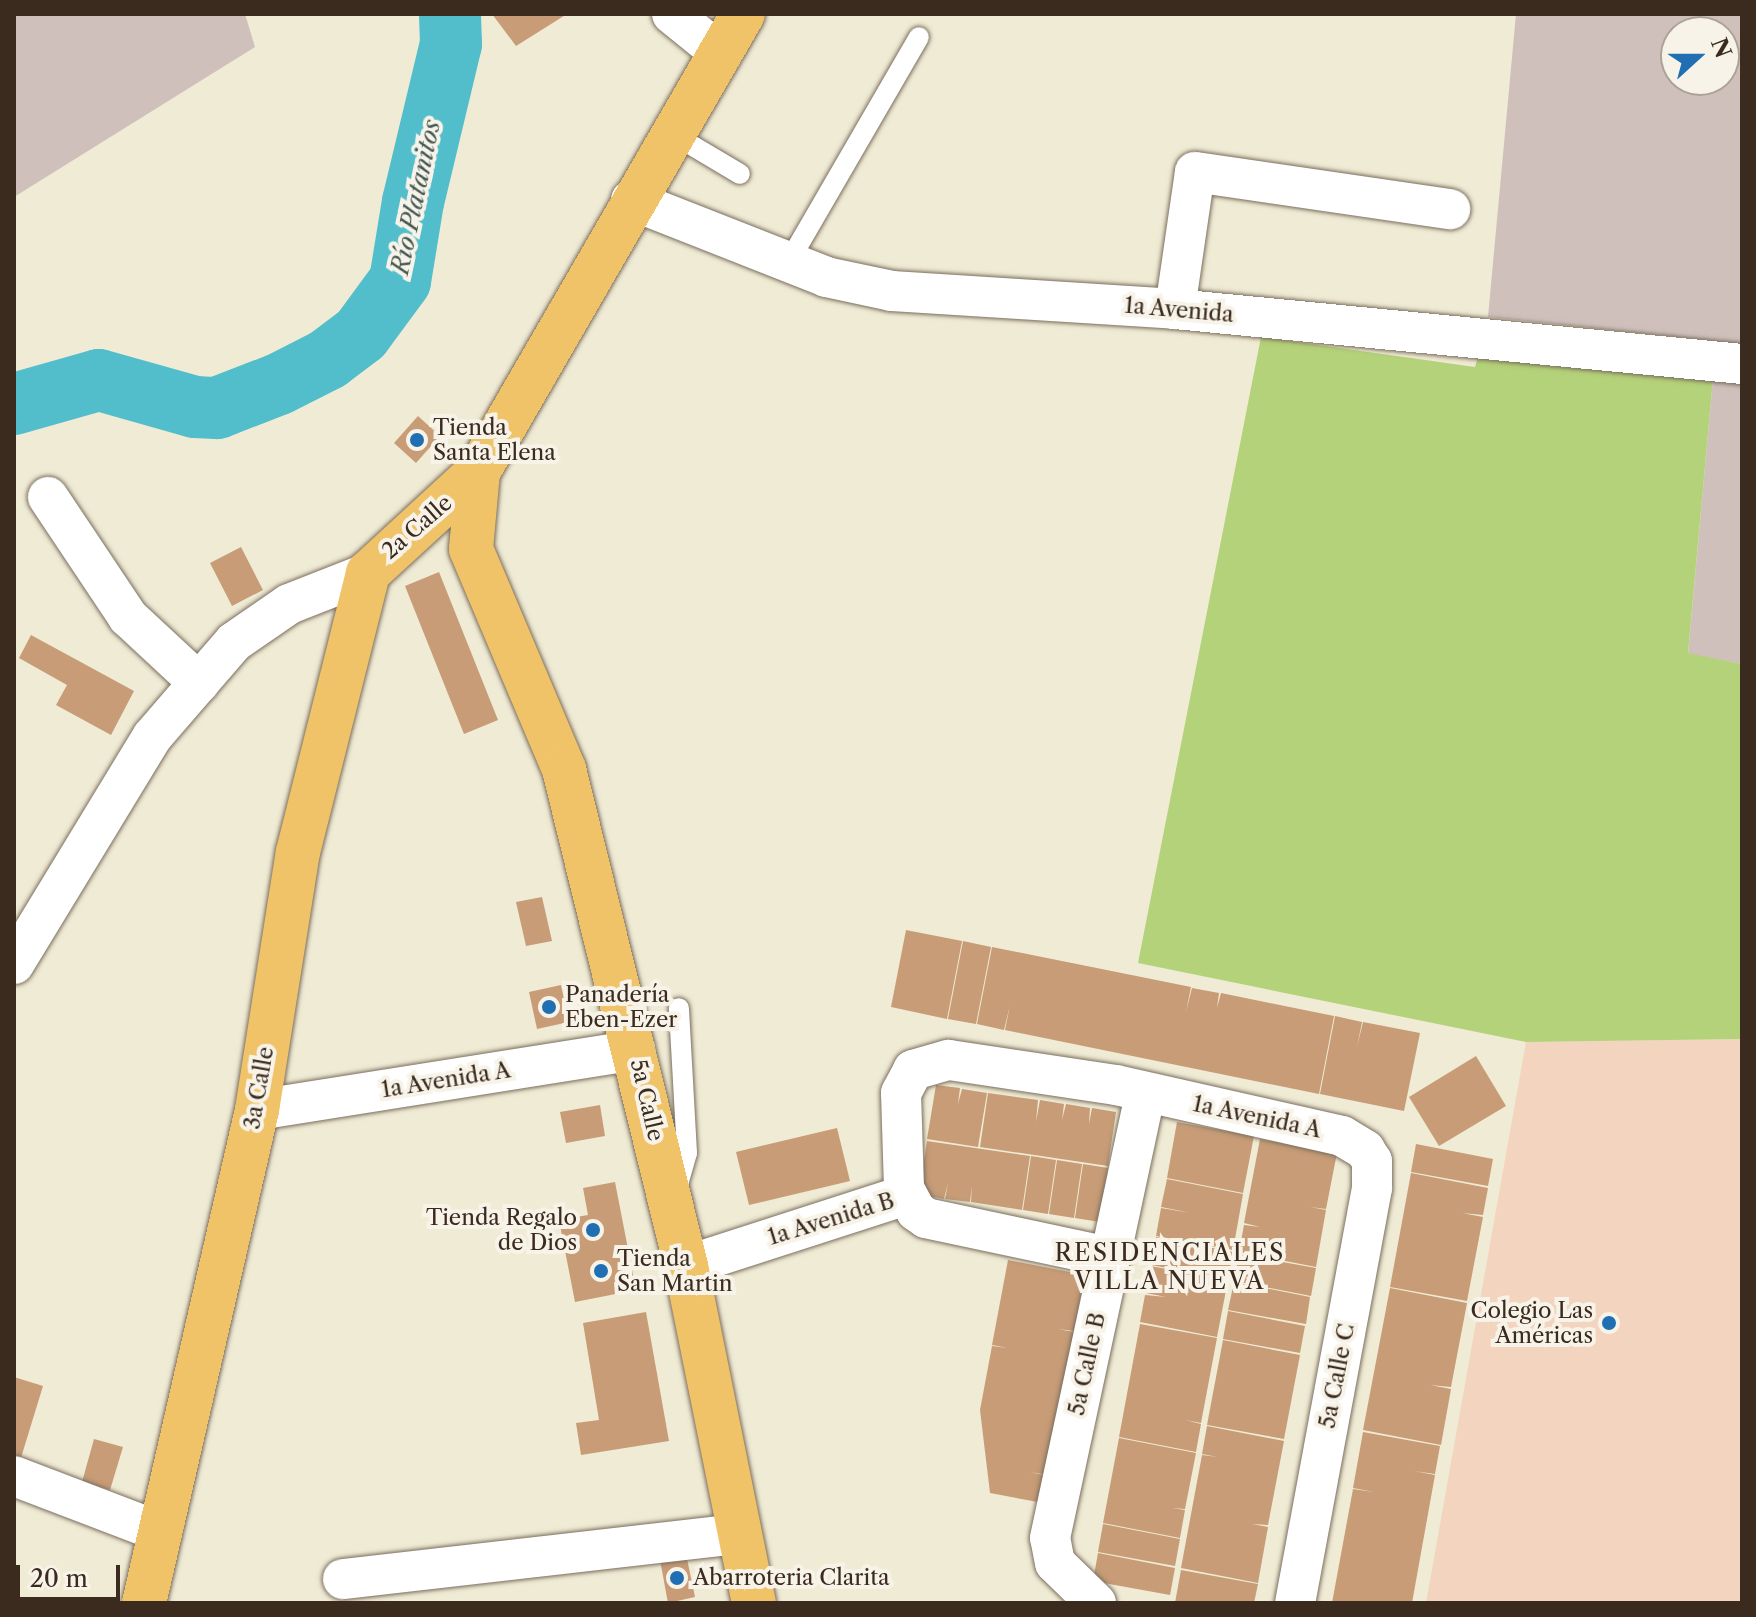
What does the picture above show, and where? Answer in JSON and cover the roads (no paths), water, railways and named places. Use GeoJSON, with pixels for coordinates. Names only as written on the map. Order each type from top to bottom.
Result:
{"type":"FeatureCollection","features":[{"type":"Feature","properties":{"kind":"main road","name":"2a Calle"},"geometry":{"type":"LineString","coordinates":[[368,573],[478,472],[631,200],[743,14]]}},
{"type":"Feature","properties":{"kind":"main road","name":"5a Calle"},"geometry":{"type":"LineString","coordinates":[[478,472],[471,549],[564,769],[686,1266],[754,1603]]}},
{"type":"Feature","properties":{"kind":"main road"},"geometry":{"type":"LineString","coordinates":[[405,541],[427,536],[471,549]]}},
{"type":"Feature","properties":{"kind":"main road","name":"3a Calle"},"geometry":{"type":"LineString","coordinates":[[144,1603],[158,1531],[257,1110],[298,852],[368,573]]}},
{"type":"Feature","properties":{"kind":"street"},"geometry":{"type":"LineString","coordinates":[[675,16],[719,52]]}},
{"type":"Feature","properties":{"kind":"street"},"geometry":{"type":"LineString","coordinates":[[1175,309],[1195,172],[1450,209]]}},
{"type":"Feature","properties":{"kind":"street","name":"1a Avenida"},"geometry":{"type":"LineString","coordinates":[[631,200],[826,277],[892,291],[1175,309],[1742,364]]}},
{"type":"Feature","properties":{"kind":"street"},"geometry":{"type":"LineString","coordinates":[[48,497],[128,617],[199,683]]}},
{"type":"Feature","properties":{"kind":"street","name":"2a Calle"},"geometry":{"type":"LineString","coordinates":[[14,964],[152,737],[199,683],[257,622],[368,573]]}},
{"type":"Feature","properties":{"kind":"street","name":"1a Avenida A"},"geometry":{"type":"LineString","coordinates":[[257,1110],[635,1050]]}},
{"type":"Feature","properties":{"kind":"street","name":"1a Avenida A"},"geometry":{"type":"LineString","coordinates":[[906,1195],[901,1093],[913,1070],[924,1063],[949,1060],[1128,1089],[1342,1136],[1365,1150]]}},
{"type":"Feature","properties":{"kind":"street","name":"5a Calle B"},"geometry":{"type":"LineString","coordinates":[[1096,1603],[1063,1573],[1051,1551],[1050,1538],[1109,1257],[1128,1089]]}},
{"type":"Feature","properties":{"kind":"street","name":"5a Calle C"},"geometry":{"type":"LineString","coordinates":[[1295,1603],[1374,1174],[1365,1150]]}},
{"type":"Feature","properties":{"kind":"street","name":"1a Avenida B"},"geometry":{"type":"LineString","coordinates":[[686,1266],[906,1195],[926,1218],[1109,1257]]}},
{"type":"Feature","properties":{"kind":"street"},"geometry":{"type":"LineString","coordinates":[[14,1476],[158,1531]]}},
{"type":"Feature","properties":{"kind":"street"},"geometry":{"type":"LineString","coordinates":[[343,1579],[740,1534]]}},
{"type":"Feature","properties":{"kind":"lane"},"geometry":{"type":"LineString","coordinates":[[788,263],[919,37]]}},
{"type":"Feature","properties":{"kind":"lane"},"geometry":{"type":"LineString","coordinates":[[671,133],[740,174]]}},
{"type":"Feature","properties":{"kind":"lane"},"geometry":{"type":"LineString","coordinates":[[671,1202],[682,1182],[687,1153],[679,1008]]}},
{"type":"Feature","properties":{"kind":"waterway","name":"Río Platanitos"},"geometry":{"type":"LineString","coordinates":[[14,404],[99,380],[195,407],[217,408],[279,384],[328,359],[361,334],[400,281],[413,202],[451,44],[450,14]]}},
{"type":"Feature","properties":{"kind":"place","name":"Tienda Santa Elena"},"geometry":{"type":"Point","coordinates":[417,440]}},
{"type":"Feature","properties":{"kind":"place","name":"Panadería Eben-Ezer"},"geometry":{"type":"Point","coordinates":[549,1007]}},
{"type":"Feature","properties":{"kind":"place","name":"Tienda Regalo de Dios"},"geometry":{"type":"Point","coordinates":[593,1230]}},
{"type":"Feature","properties":{"kind":"place","name":"Tienda San Martin"},"geometry":{"type":"Point","coordinates":[601,1271]}},
{"type":"Feature","properties":{"kind":"place","name":"Colegio Las Américas"},"geometry":{"type":"Point","coordinates":[1609,1323]}},
{"type":"Feature","properties":{"kind":"place","name":"Abarroteria Clarita"},"geometry":{"type":"Point","coordinates":[677,1578]}},
{"type":"Feature","properties":{"kind":"district","name":"RESIDENCIALES VILLA NUEVA"},"geometry":{"type":"Point","coordinates":[1170,1267]}}]}
